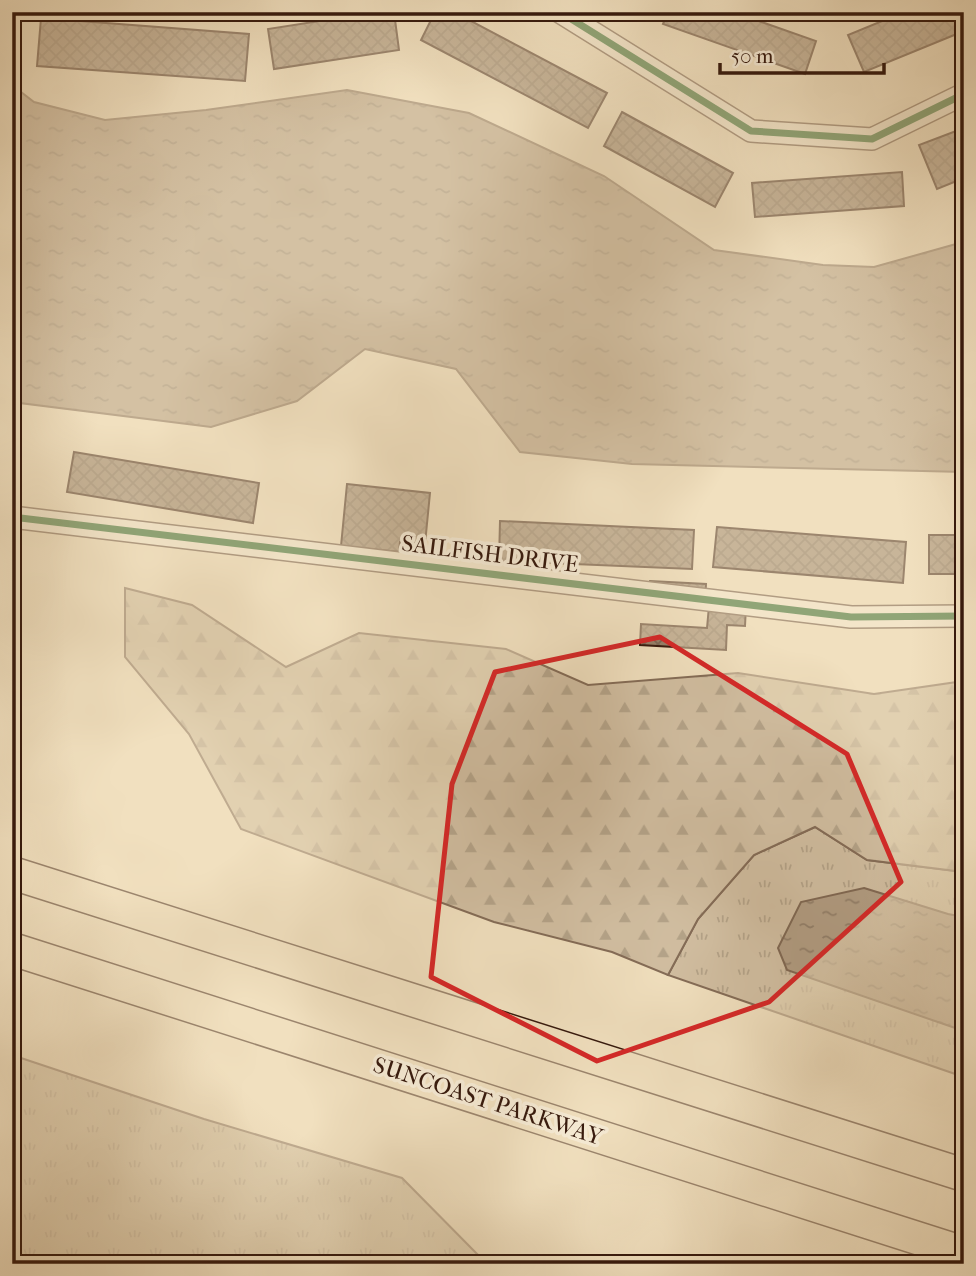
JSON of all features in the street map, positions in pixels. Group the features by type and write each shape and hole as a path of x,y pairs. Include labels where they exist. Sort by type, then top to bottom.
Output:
{"highway":[{"path":"12,873 964,1175"},
{"name":"SUNCOAST PARKWAY","path":"12,949 964,1253"},
{"path":"898,1232 958,1264"}],"street":[{"path":"560,12 751,131 873,139 964,94"},
{"name":"SAILFISH DRIVE","path":"12,517 852,617 964,616"}],"highlighted area":[{"path":"660,637 847,754 901,882 769,1002 597,1061 431,977 452,784 495,672"}],"green space":[{"path":"125,588 192,605 286,667 359,633 506,649 588,685 738,673 874,694 964,681 964,872 867,860 815,827 754,855 698,919 668,975 612,952 494,922 241,829 189,734 125,657"},
{"path":"815,827 867,860 964,872 964,1077 668,975 698,919 754,855"},
{"path":"12,1055 204,1119 402,1178 483,1260 483,1264 12,1264"}],"water":[{"path":"12,85 34,102 105,120 206,110 347,90 469,113 604,176 714,250 823,265 874,267 964,240 964,472 632,464 520,452 456,369 365,349 297,401 211,427 12,402"},
{"path":"864,888 964,917 964,1031 787,970 778,948 801,902"}],"building":[{"path":"377,12 394,12 399,50 274,69 268,29"},
{"path":"435,12 454,12 607,93 588,128 421,40"},
{"path":"668,12 733,12 816,41 805,74 663,24"},
{"path":"904,12 964,12 964,31 864,72 848,35"},
{"path":"41,18 249,34 245,81 37,66"},
{"path":"622,112 733,173 715,207 604,146"},
{"path":"964,128 964,178 937,189 919,145"},
{"path":"902,172 904,206 755,217 752,183"},
{"path":"74,452 259,483 253,523 67,492"},
{"path":"347,484 430,493 425,544 400,542 399,552 341,546"},
{"path":"500,521 694,530 692,569 499,561"},
{"path":"717,527 906,542 903,583 713,567"},
{"path":"929,535 964,535 964,574 929,574"},
{"path":"650,581 706,584 705,604 746,606 745,626 727,625 726,650 640,645 641,624 707,628 709,606 648,602"}],"cycle path":[{"path":"560,12 751,131 872,139 964,94"},
{"path":"12,517 851,617 964,616"}]}
